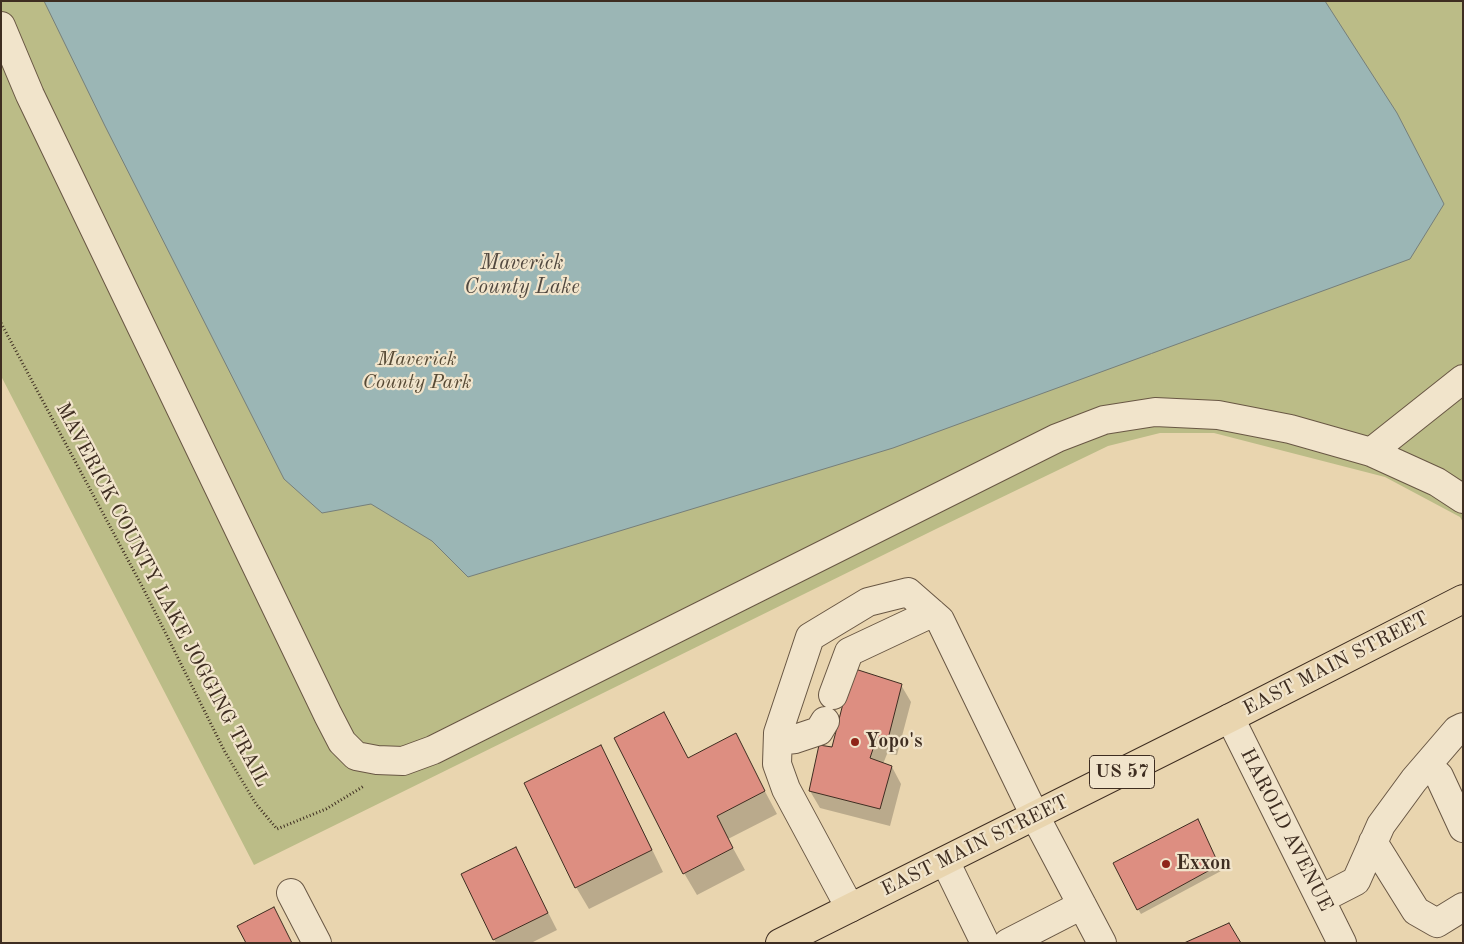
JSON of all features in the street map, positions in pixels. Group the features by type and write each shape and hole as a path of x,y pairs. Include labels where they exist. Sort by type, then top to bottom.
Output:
{"main road":[{"name":"EAST MAIN STREET","path":"780,943 1463,599"}],"street":[{"path":"1,26 30,95 328,715 342,742 356,756 377,760 404,761 433,750 1057,438 1104,420 1155,412 1218,415 1290,429 1371,452 1437,482 1463,499"},
{"path":"1371,452 1463,379"},
{"path":"850,908 786,789 777,764 778,733 810,637 868,602 908,592 940,620 1035,816 1100,941"},
{"path":"833,695 848,652 932,613"},
{"name":"HAROLD AVENUE","path":"1230,718 1342,943"},
{"path":"778,741 795,739 819,731 825,721"},
{"path":"1321,899 1356,882 1381,825 1414,780 1457,730 1463,727"},
{"path":"1427,765 1439,776 1463,828"},
{"path":"1373,842 1416,911 1437,923 1463,907"},
{"path":"945,861 985,943"},
{"path":"291,893 317,943"},
{"path":"1008,943 1082,905"}],"path":[{"name":"MAVERICK COUNTY LAKE JOGGING TRAIL","path":"1,323 143,588 225,752 256,804 277,829 326,809 365,785"}],"green space":[{"name":"Maverick County Lake","path":"1,1 1463,1 1463,522 1460,517 1385,477 1214,433 1160,433 1108,446 254,865 1,376"}],"water":[{"name":"Maverick County Lake","path":"44,1 1325,1 1397,113 1444,204 1410,259 893,448 468,577 432,541 371,504 322,513 284,479 105,126"}],"building":[{"name":"Yopo's","path":"852,668 902,684 888,739 877,737 870,758 892,766 880,809 809,791 819,745 832,747"},
{"path":"664,712 688,758 736,733 765,791 717,816 733,848 683,874 614,738"},
{"path":"601,745 652,850 575,888 524,783"},
{"name":"Exxon","path":"1198,819 1219,865 1137,910 1113,863"},
{"path":"516,847 548,913 493,940 461,874"},
{"path":"274,907 292,943 246,943 237,926"},
{"path":"1229,923 1241,943 1184,943"}],"place":[{"name":"Yopo's","path":"855,742"},
{"name":"Exxon","path":"1166,864"}],"park label":[{"name":"Maverick County Park","path":"417,372"}]}
